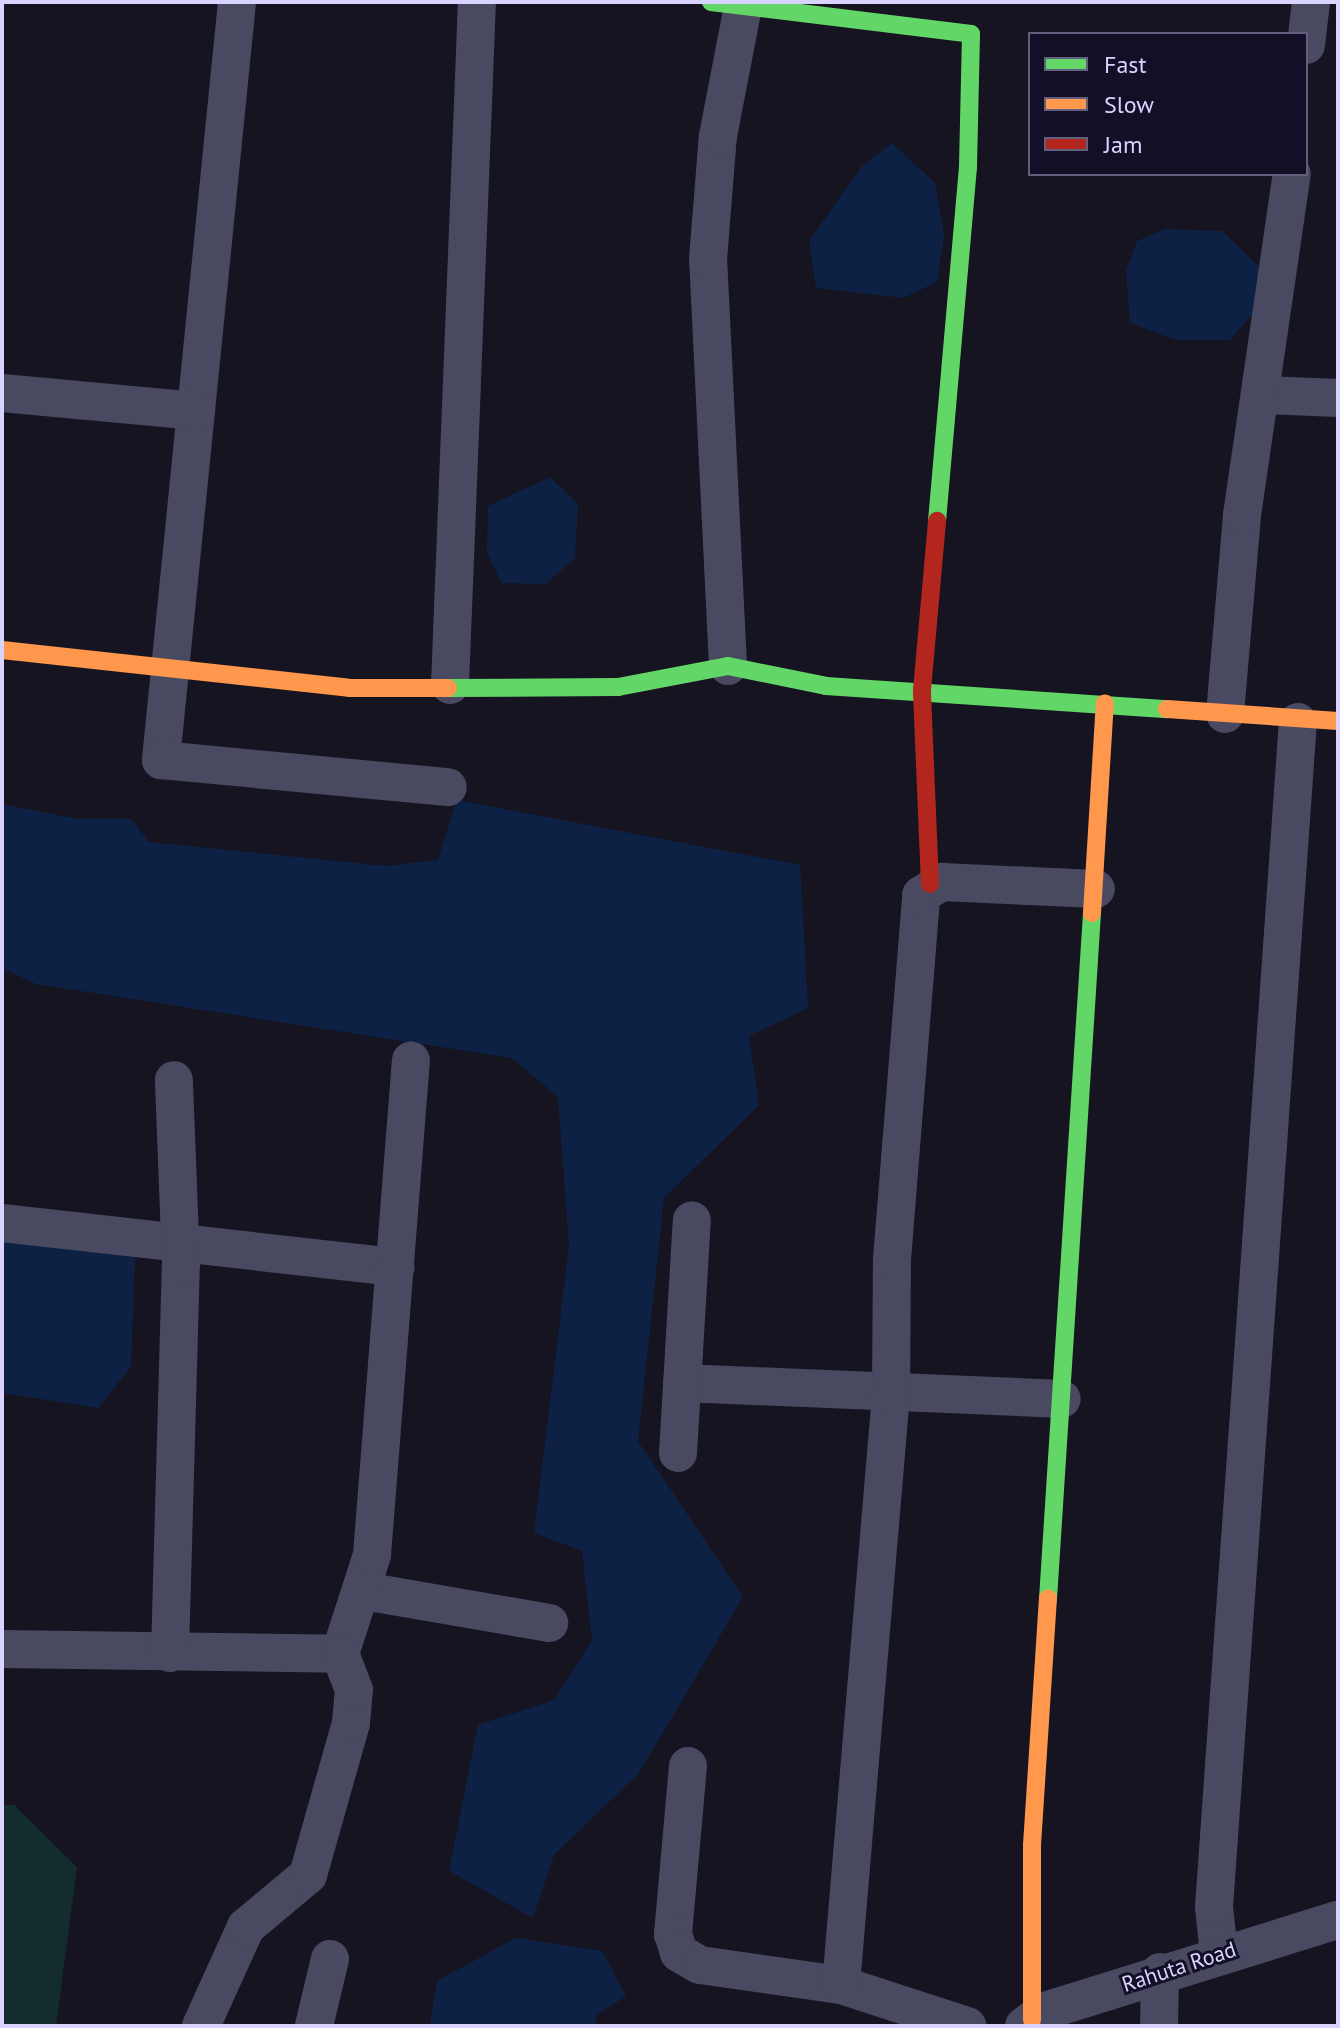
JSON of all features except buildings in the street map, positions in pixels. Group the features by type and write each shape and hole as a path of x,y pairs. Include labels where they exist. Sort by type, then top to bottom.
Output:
{"street":[{"path":"237,2 167,668 161,760 448,787"},
{"path":"450,685 477,2"},
{"path":"1308,32 1311,2"},
{"path":"728,666 708,259 732,3 971,34 968,167 922,690 930,884 921,895 912,969 891,1395 841,1985"},
{"path":"1225,714 1262,395 1292,176"},
{"path":"2,393 196,411"},
{"path":"1262,395 1338,398"},
{"path":"2,650 349,688 450,685 618,687 728,666 826,686 1105,703 1298,722 1338,721"},
{"path":"1028,2023 1032,1845 1096,889 1105,703"},
{"path":"1219,1954 1214,1907 1298,722"},
{"path":"930,884 1096,889"},
{"path":"201,2026 246,1927 308,1875 351,1723 354,1690 340,1654 364,1591 396,1267 411,1061"},
{"path":"170,1653 180,1242 174,1080"},
{"path":"678,1453 692,1220"},
{"path":"2,1223 396,1267"},
{"path":"682,1383 891,1395 1062,1399"},
{"path":"364,1591 549,1623"},
{"path":"2,1649 340,1654"},
{"path":"688,1766 673,1934 679,1953 700,1965 841,1985 967,2026"},
{"name":"Rahuta Road","path":"1028,2023 1160,1972 1338,1920"},
{"path":"314,2026 330,1959"},
{"path":"1159,2026 1160,1972"}],"green space":[{"path":"2,1805 14,1805 77,1867 56,2026 2,2026"}],"water":[{"path":"892,143 935,183 944,235 937,282 903,298 816,288 809,241 862,166"},
{"path":"1165,229 1222,231 1259,267 1254,312 1230,340 1176,340 1130,323 1126,270 1137,241"},
{"path":"550,477 578,504 575,558 546,584 501,583 487,552 488,506"},
{"path":"457,800 800,865 808,1008 749,1036 759,1105 664,1198 638,1441 743,1597 639,1773 554,1855 533,1918 449,1871 478,1725 554,1700 592,1641 582,1551 534,1533 569,1246 558,1097 512,1058 36,984 2,968 2,804 78,819 131,819 149,842 386,866 438,860"},
{"path":"2,1239 135,1257 131,1367 98,1408 2,1393"},
{"path":"516,1938 602,1951 626,1996 597,2015 594,2026 430,2026 437,1981"}],"traffic: fast":[{"path":"711,2 971,34 968,167 937,521"},
{"path":"448,688 618,687 728,666 826,686 1167,709"},
{"path":"1048,1599 1092,913"}],"traffic: slow":[{"path":"2,650 349,688 448,688"},
{"path":"1092,913 1105,703"},
{"path":"1167,709 1338,721"},
{"path":"1032,2020 1032,1845 1048,1599"}],"traffic: jam":[{"path":"930,884 922,690 937,521"}]}
